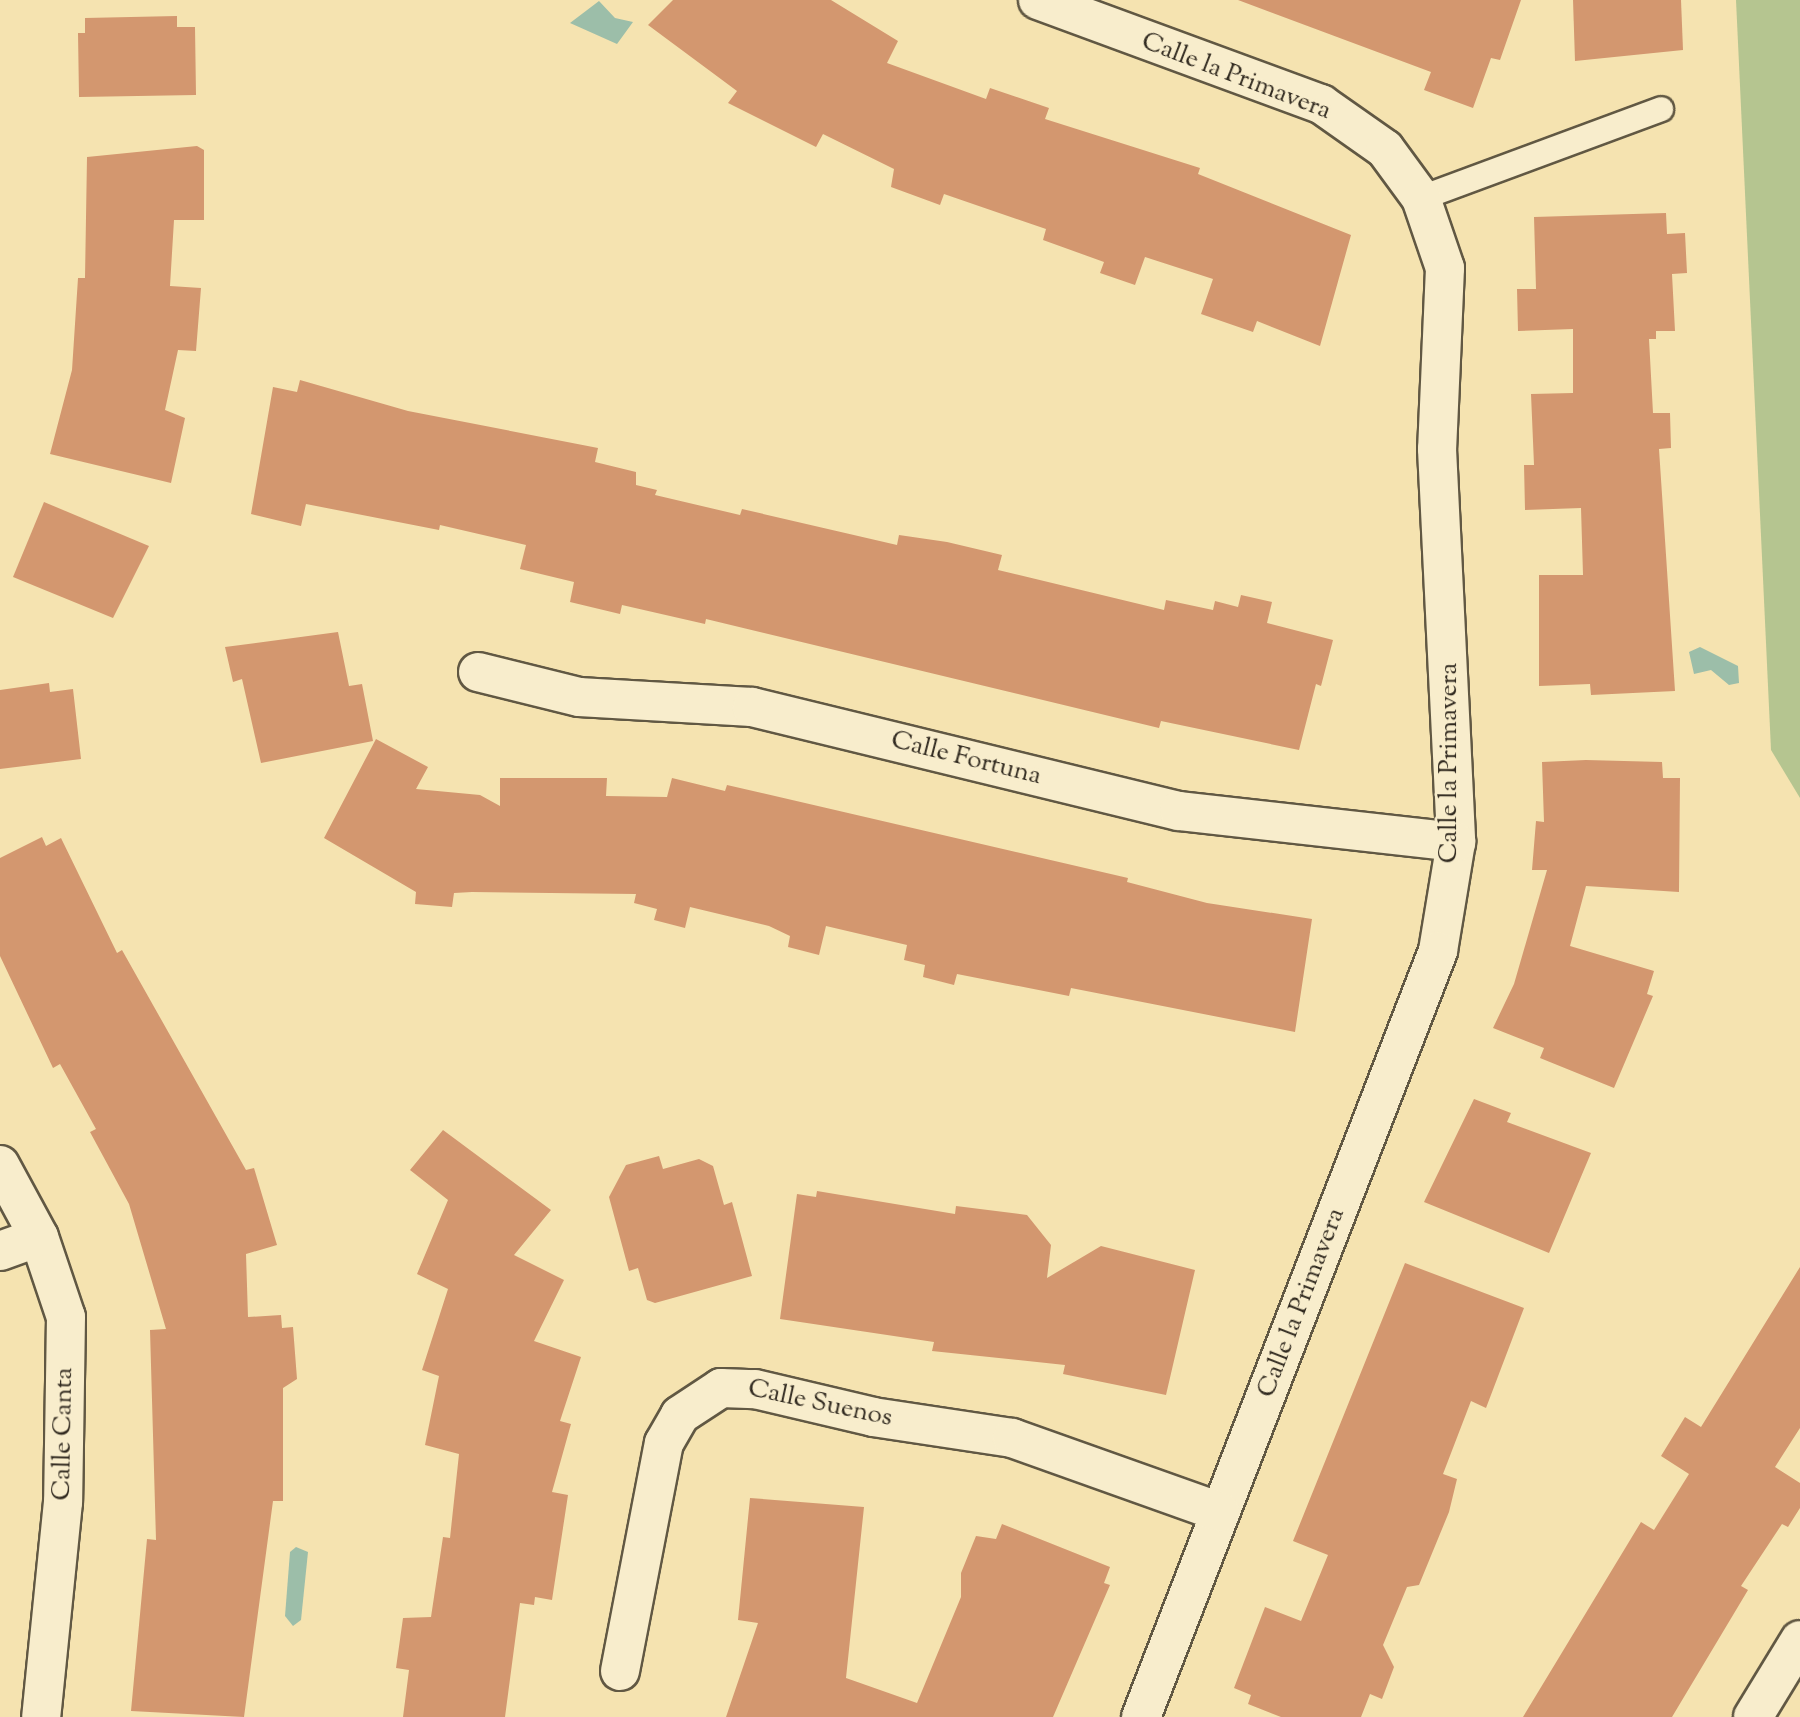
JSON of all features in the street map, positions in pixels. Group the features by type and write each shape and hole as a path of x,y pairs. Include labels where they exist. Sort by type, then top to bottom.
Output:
{"street":[{"name":"Calle la Primavera","path":"1038,0 1321,104 1385,149 1421,198 1445,268 1437,449 1456,842 1438,951 1141,1717"},
{"name":"Calle Fortuna","path":"478,672 579,697 752,706 1191,813 1456,842"},
{"name":"Calle Canta","path":"0,1165 39,1237 66,1317 63,1502 41,1717"},
{"path":"0,1251 39,1237"},
{"name":"Calle Suenos","path":"620,1671 664,1443 680,1415 721,1388 755,1389 873,1417 1012,1438 1220,1512"},
{"path":"1753,1717 1800,1640"}],"lane":[{"path":"1421,198 1661,109"}],"green space":[{"path":"1736,0 1800,0 1800,798 1771,750"}],"shaded area":[{"path":"599,1 615,18 633,22 617,44 570,23"},
{"path":"1700,647 1738,666 1739,683 1729,685 1711,670 1694,674 1689,652"},
{"path":"296,1547 308,1552 301,1620 293,1626 285,1616 290,1552"}],"building":[{"path":"673,0 831,0 898,41 887,63 986,99 990,88 1049,108 1045,119 1200,168 1198,174 1351,235 1320,346 1257,321 1253,332 1201,314 1213,279 1145,257 1135,285 1100,273 1104,262 1043,240 1046,229 944,194 940,205 891,187 894,169 823,134 816,147 728,103 737,91 648,25"},
{"path":"1238,0 1521,0 1500,60 1491,58 1473,108 1424,90 1431,72"},
{"path":"1573,0 1681,0 1683,50 1575,61"},
{"path":"177,16 177,27 195,27 196,95 79,97 78,33 85,33 85,18"},
{"path":"197,146 204,150 204,220 174,220 170,286 201,288 196,351 178,350 165,410 185,418 171,483 50,454 72,370 78,278 85,278 87,157"},
{"path":"1666,213 1667,234 1685,233 1687,273 1672,274 1675,331 1656,331 1656,339 1649,339 1653,413 1670,413 1671,448 1659,449 1675,691 1591,695 1590,684 1539,686 1539,575 1583,575 1581,508 1525,510 1524,465 1534,465 1531,394 1573,393 1573,329 1518,331 1517,289 1536,289 1534,217"},
{"path":"300,380 408,411 598,448 595,462 636,472 636,485 657,490 655,495 740,515 742,509 897,545 899,535 947,542 1002,555 998,570 1164,610 1166,600 1213,610 1215,601 1238,607 1241,595 1272,602 1267,623 1333,640 1321,686 1316,684 1299,750 1161,721 1159,728 706,619 705,624 622,605 620,614 570,602 574,582 520,569 526,545 440,525 439,530 306,504 301,526 251,514 273,387 297,392"},
{"path":"44,502 149,546 113,618 13,577"},
{"path":"338,632 349,686 362,684 373,741 261,763 242,679 233,682 225,647"},
{"path":"49,683 50,692 73,689 81,759 0,769 0,690"},
{"path":"376,739 428,767 416,789 480,795 500,806 500,778 607,778 606,796 667,797 672,778 725,791 727,785 1128,878 1127,882 1207,903 1312,919 1295,1032 1071,988 1069,996 957,974 954,985 923,977 925,965 904,960 907,945 826,926 819,955 788,947 790,936 769,926 690,907 685,928 654,920 657,909 634,903 636,894 472,892 454,893 452,907 415,904 416,892 324,838"},
{"path":"1542,762 1662,762 1663,778 1680,778 1679,892 1586,886 1570,946 1654,971 1647,994 1653,996 1614,1088 1540,1058 1544,1048 1493,1028 1514,984 1547,870 1532,870 1536,821 1544,822"},
{"path":"42,837 46,846 61,838 117,953 122,950 246,1170 254,1168 277,1245 246,1254 248,1317 281,1315 282,1328 293,1327 297,1379 283,1388 283,1501 273,1501 244,1717 131,1711 147,1539 156,1540 150,1330 166,1329 129,1204 90,1132 96,1129 60,1064 53,1068 0,956 0,858"},
{"path":"1474,1099 1511,1113 1507,1122 1591,1153 1549,1253 1424,1202"},
{"path":"443,1130 551,1210 514,1255 564,1280 534,1341 581,1357 560,1421 571,1424 552,1492 568,1495 552,1600 535,1597 534,1605 520,1603 505,1717 403,1717 409,1670 396,1668 403,1618 431,1617 443,1537 450,1538 459,1454 425,1445 439,1376 422,1370 448,1289 417,1274 448,1200 410,1170"},
{"path":"659,1156 663,1169 699,1159 713,1166 724,1205 732,1202 752,1276 655,1303 647,1300 638,1268 629,1271 609,1197 626,1165"},
{"path":"817,1191 955,1214 956,1206 1027,1215 1051,1245 1047,1278 1101,1246 1195,1270 1166,1395 1063,1374 1065,1365 932,1351 934,1342 780,1319 797,1194 816,1197"},
{"path":"1405,1263 1524,1308 1486,1408 1471,1401 1443,1474 1457,1479 1449,1512 1419,1585 1407,1587 1383,1645 1394,1667 1382,1699 1370,1694 1361,1717 1281,1717 1248,1704 1251,1695 1234,1688 1265,1607 1301,1621 1328,1555 1293,1541"},
{"path":"1800,1267 1800,1428 1775,1467 1800,1483 1800,1508 1788,1527 1782,1524 1741,1586 1748,1590 1672,1717 1523,1717 1641,1522 1654,1530 1689,1474 1661,1456 1685,1417 1701,1427"},
{"path":"750,1498 864,1507 846,1678 917,1703 961,1597 961,1573 976,1536 996,1539 1002,1524 1110,1567 1104,1583 1110,1585 1053,1717 726,1717 758,1623 738,1620"}]}
